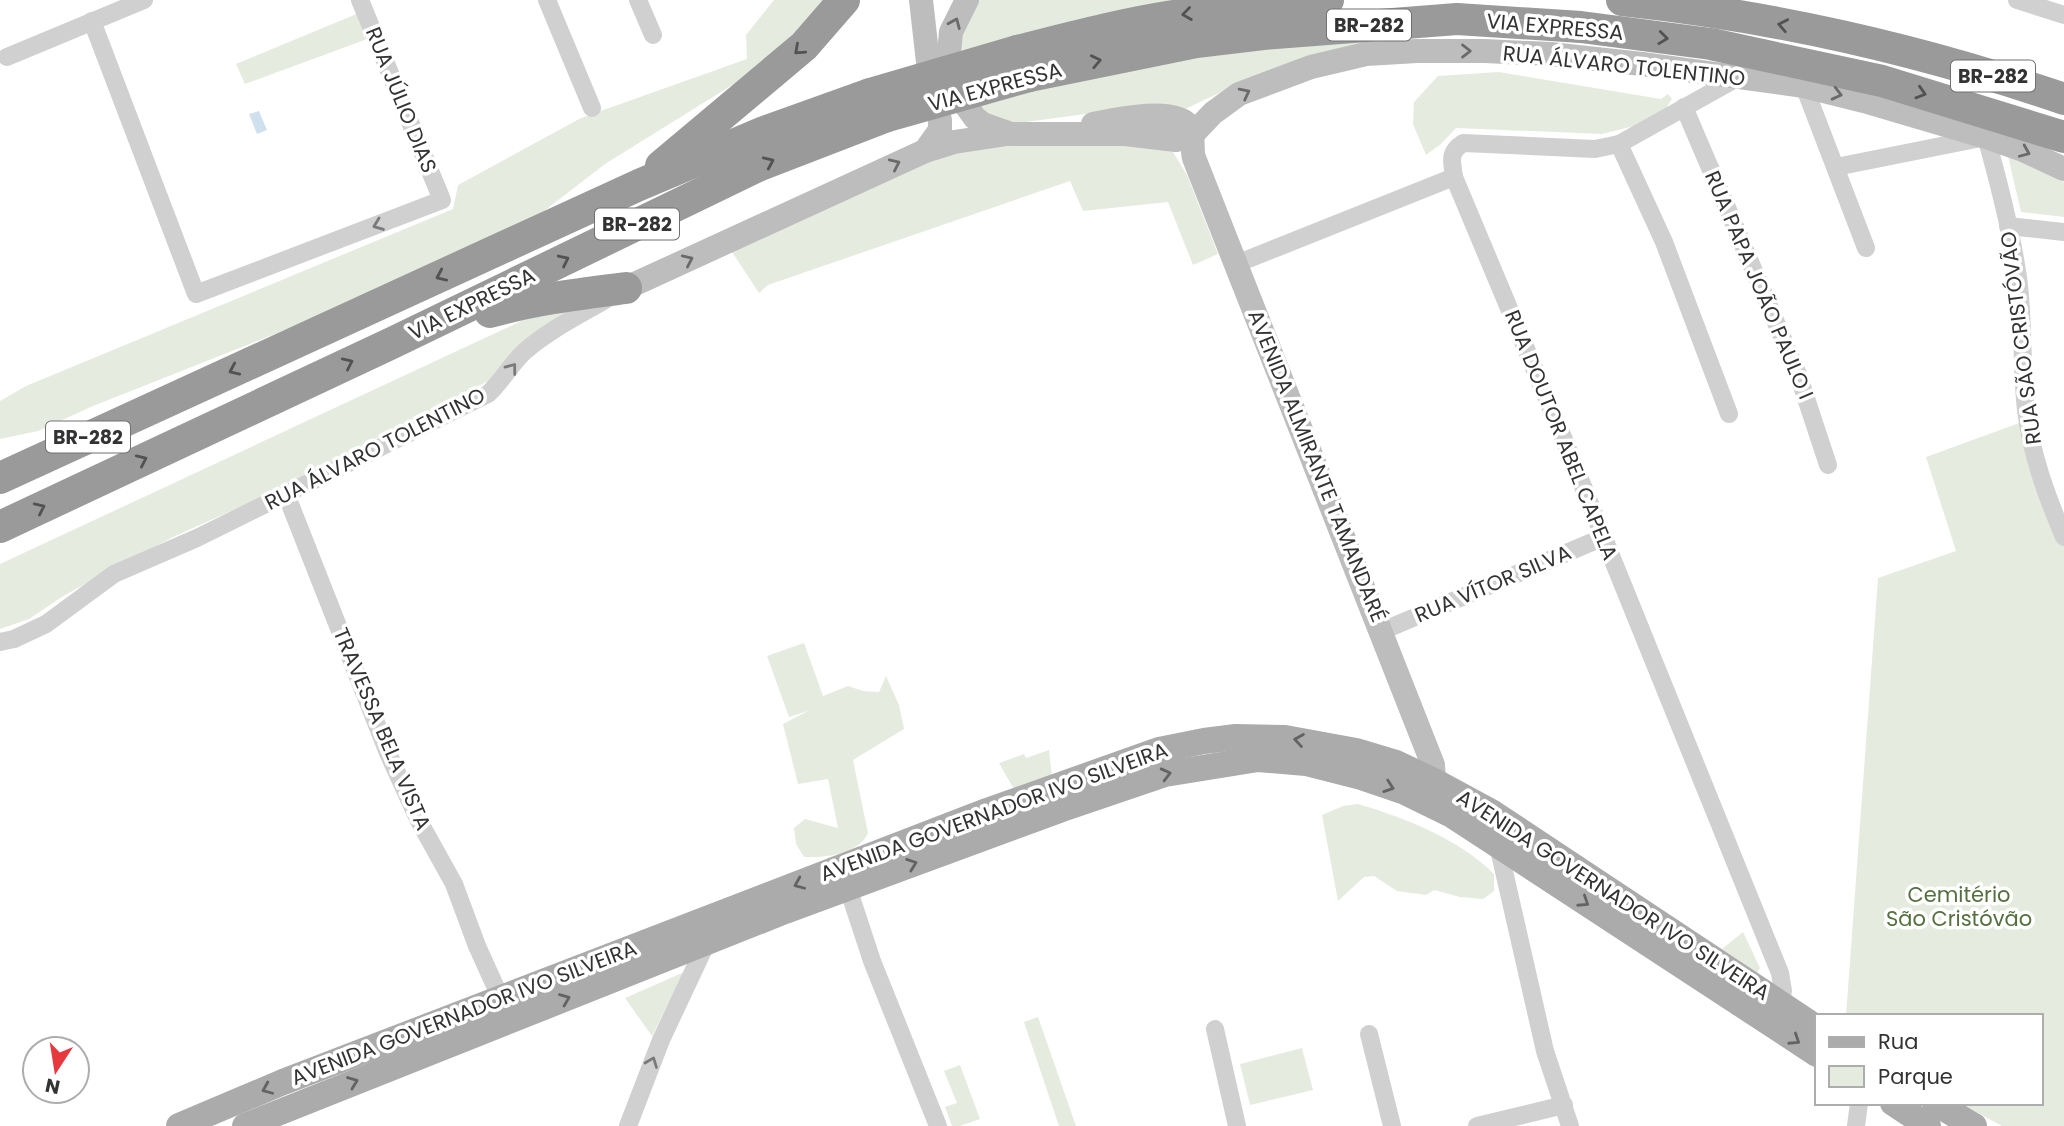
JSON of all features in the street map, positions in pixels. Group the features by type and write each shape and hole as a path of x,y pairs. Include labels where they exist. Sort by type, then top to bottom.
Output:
{"highway":[{"path":"639,186 804,46 844,0"},
{"name":"VIA EXPRESSA","path":"0,478 639,186 764,132 879,105 1023,63 1118,26 1231,3 1328,0"},
{"name":"VIA EXPRESSA","path":"1622,0 1701,9 1841,36 2005,79 2064,99"},
{"name":"VIA EXPRESSA","path":"1023,63 1263,34 1457,19 1581,27 1712,44 1881,81 2064,137"},
{"name":"VIA EXPRESSA","path":"0,527 392,343 879,105"},
{"path":"392,343 524,302 626,288"},
{"path":"0,457 177,396"}],"main road":[{"path":"921,0 931,89 940,120 940,130 925,151"},
{"path":"967,0 951,32 949,53 962,100 983,124 1011,134 1053,132 1132,116 1155,116 1182,120 1188,124 1187,143"},
{"name":"RUA ÁLVARO TOLENTINO","path":"1187,143 1213,113 1239,94 1311,67 1366,54 1417,51 1550,54 1804,86 1986,137 2064,169"},
{"name":"RUA ÁLVARO TOLENTINO","path":"626,288 925,151 954,142 1011,134"},
{"name":"AVENIDA ALMIRANTE TAMANDARÉ","path":"1187,143 1382,631 1433,765 1434,781"},
{"name":"AVENIDA GOVERNADOR IVO SILVEIRA","path":"245,1126 848,888 1097,784 1159,750 1236,737 1285,738 1356,751 1396,763 1493,813 1774,1013 1815,1052"},
{"name":"AVENIDA GOVERNADOR IVO SILVEIRA","path":"180,1126 283,1082 929,832 1097,784 1234,762 1272,759 1306,763 1361,777 1405,792 1452,815 1774,1013 1815,1027"},
{"path":"1897,1105 1927,1126"},
{"path":"1938,1105 1974,1126"}],"street":[{"path":"6,57 144,0"},
{"name":"RUA JÚLIO DIAS","path":"92,21 196,294 442,200 360,0"},
{"path":"547,0 592,108"},
{"path":"638,0 653,35"},
{"path":"2017,0 2064,15"},
{"path":"1236,264 1454,177 1454,149 1463,143 1595,149 1619,144 1739,77"},
{"path":"1804,86 1866,248"},
{"name":"RUA PAPA JOÃO PAULO I","path":"1684,107 1798,374 1828,465"},
{"path":"1836,167 1986,137"},
{"name":"RUA SÃO CRISTÓVÃO","path":"1986,137 2018,276 2028,426 2038,465 2064,537"},
{"path":"1619,144 1664,242 1729,414"},
{"name":"RUA DOUTOR ABEL CAPELA","path":"1454,177 1604,537 1780,973 1783,991 1774,1013"},
{"path":"2008,226 2064,232"},
{"name":"RUA ÁLVARO TOLENTINO","path":"0,642 14,639 46,624 114,574 197,538 488,394 523,353 542,338 626,288"},
{"name":"TRAVESSA BELA VISTA","path":"286,494 388,753 419,821 454,884 477,946 501,999"},
{"name":"RUA VÍTOR SILVA","path":"1382,631 1604,537"},
{"path":"1497,845 1545,1051 1570,1126"},
{"path":"848,888 872,961 938,1126"},
{"path":"628,1126 661,1040 707,942"},
{"path":"1214,1029 1237,1126"},
{"path":"1368,1034 1392,1126"},
{"path":"1476,1126 1564,1105"},
{"path":"1856,1126 1859,1105"}],"green space":[{"path":"774,0 834,0 782,54 605,164 526,225 285,330 93,406 38,431 0,439 0,401 26,386 453,209 458,185 581,118 747,59 746,35"},
{"path":"977,0 1177,0 1066,23 960,51 961,20"},
{"path":"359,13 370,38 245,84 236,64"},
{"path":"1377,39 1234,86 1183,110 1108,111 1011,124 992,122 972,104 1227,51"},
{"path":"1499,72 1661,99 1668,94 1672,99 1665,110 1638,125 1602,134 1456,128 1426,155 1413,124 1414,102 1438,76"},
{"path":"1146,143 1173,152 1187,175 1218,254 1193,265 1168,202 1083,211 1070,181 768,285 759,293 732,252 939,154 1005,144"},
{"path":"2008,156 2064,182 2064,217 2021,212"},
{"path":"545,310 569,310 532,336 494,378 251,502 173,537 65,595 29,619 0,629 0,564"},
{"name":"Cemitério São Cristóvão","path":"2022,422 2023,444 2064,546 2064,1126 2002,1126 1964,1105 2043,1105 2043,1014 1846,1014 1878,578 1956,551 1926,457"},
{"path":"804,643 823,696 848,686 879,692 886,676 899,705 904,729 853,760 868,833 857,846 822,857 804,857 796,844 794,828 805,819 838,828 828,779 798,784 783,724 808,711 789,717 767,656"},
{"path":"1049,750 1052,777 1015,791 999,763 1024,754 1026,758"},
{"path":"1358,804 1413,823 1465,850 1494,874 1494,891 1483,899 1460,897 1434,890 1426,895 1397,891 1374,876 1364,877 1338,901 1322,815 1343,806"},
{"path":"1743,932 1760,968 1757,973 1722,949"},
{"path":"689,970 677,986 652,1036 625,998"},
{"path":"1038,1017 1076,1126 1059,1126 1024,1022"},
{"path":"1302,1048 1313,1090 1250,1105 1240,1064"},
{"path":"960,1065 980,1119 952,1126 945,1107 957,1103 944,1071"}],"water":[{"path":"259,111 267,130 257,134 249,114"}]}
